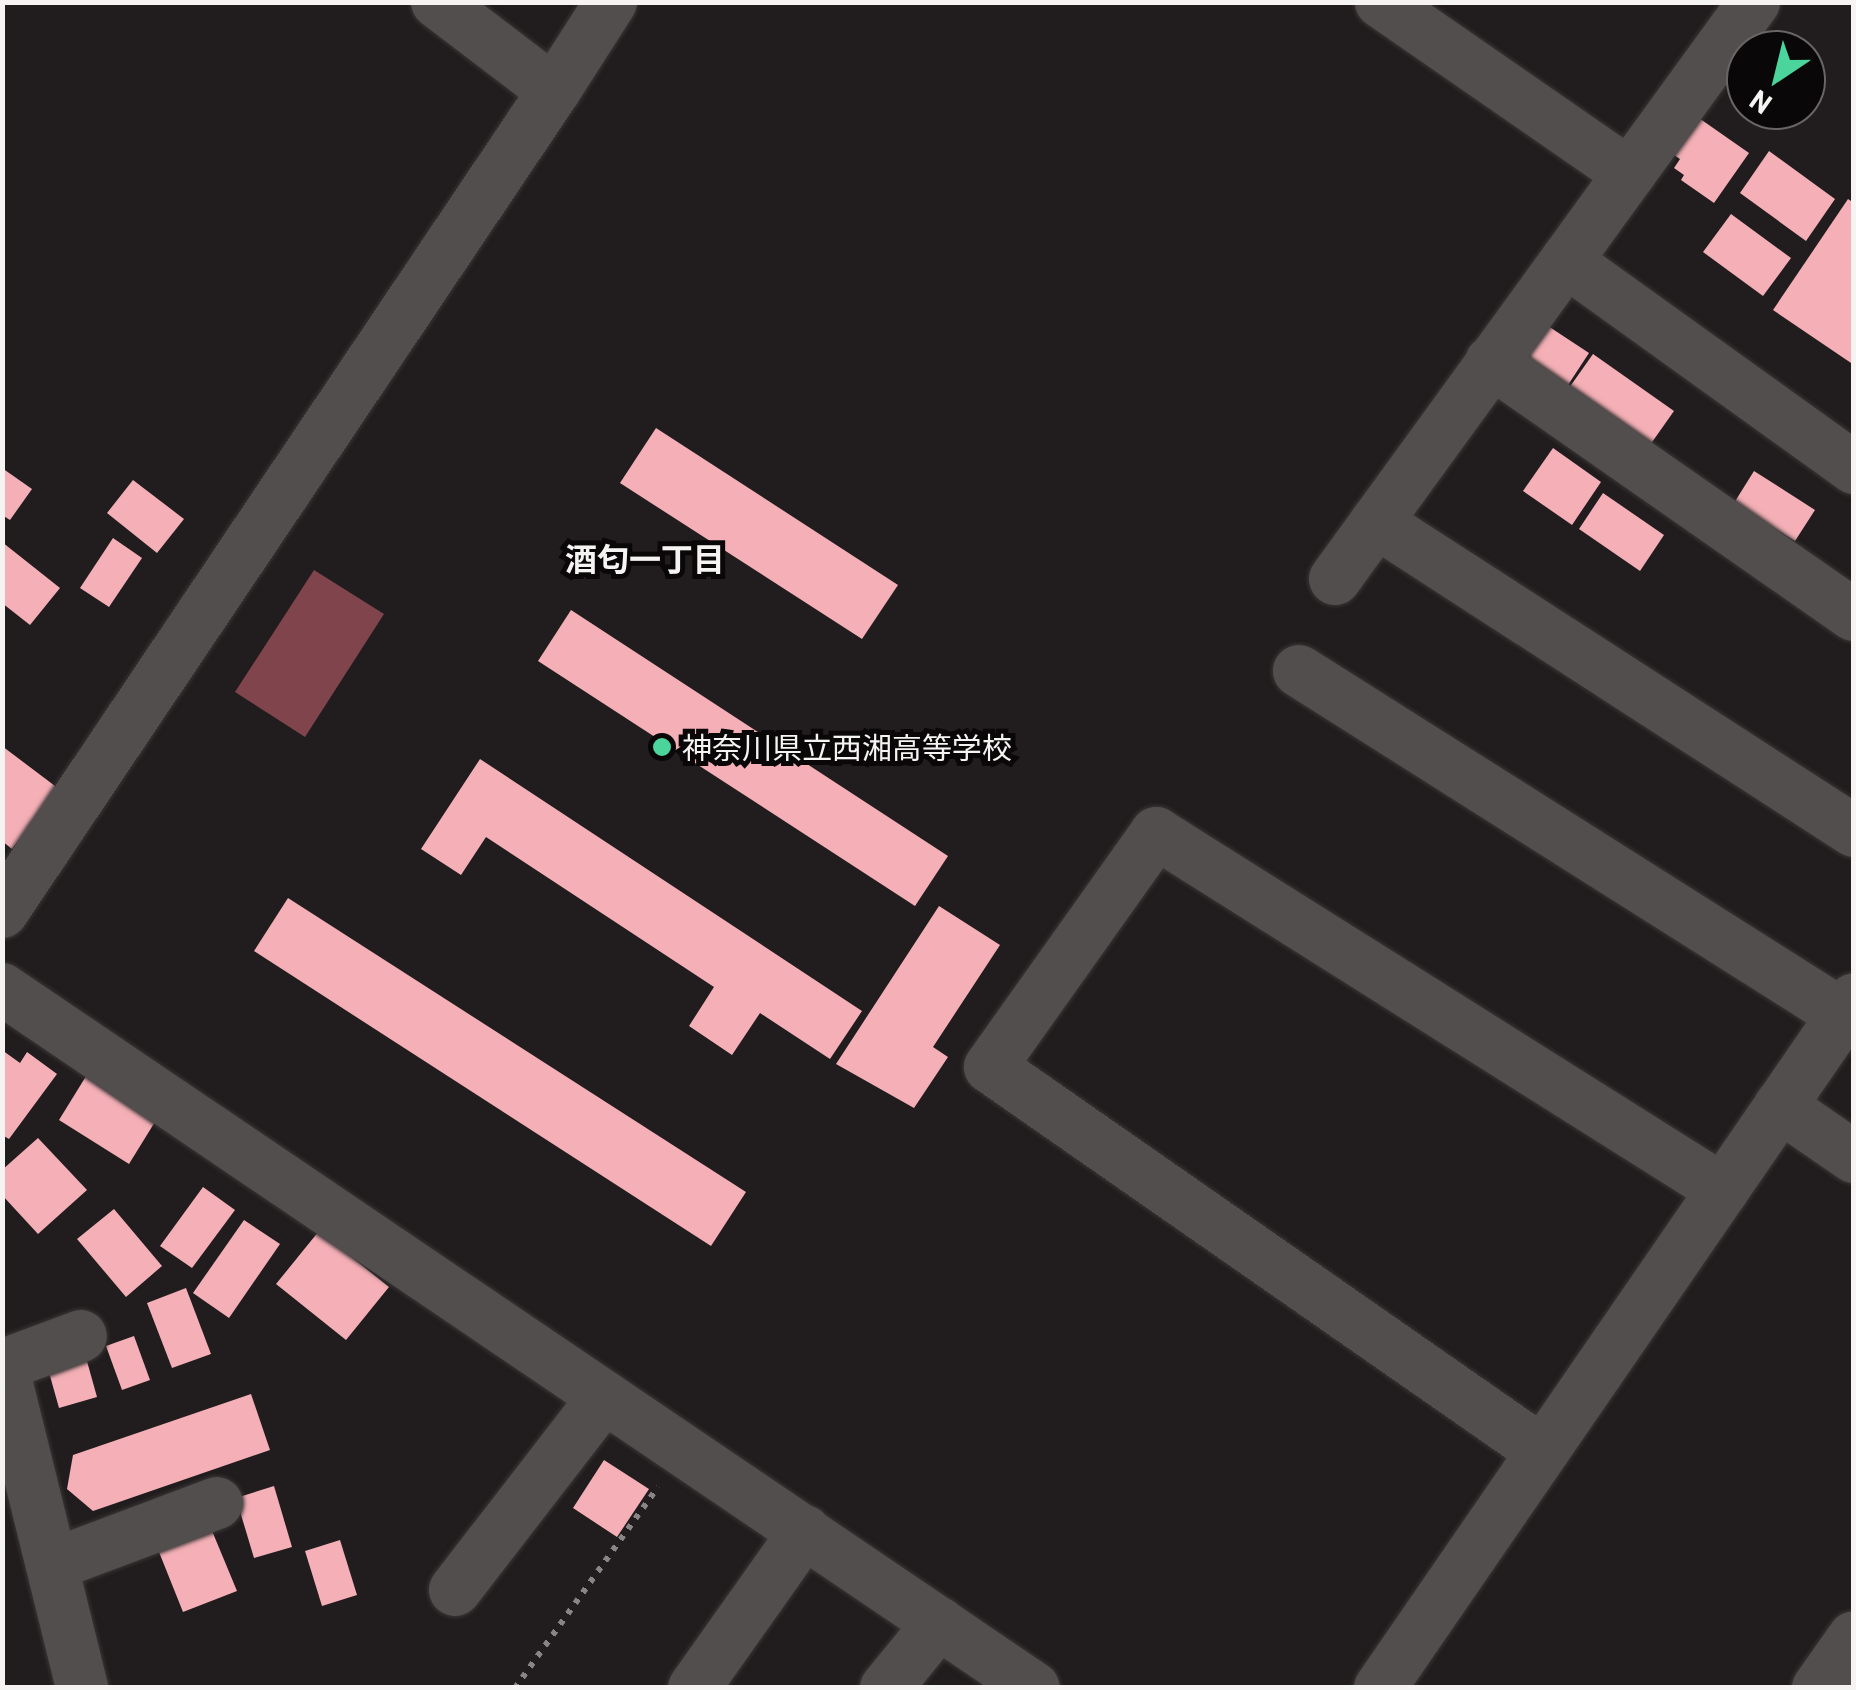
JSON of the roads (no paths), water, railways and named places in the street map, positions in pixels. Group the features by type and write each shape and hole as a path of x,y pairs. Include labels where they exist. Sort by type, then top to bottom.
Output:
{"street":[{"path":"437,2 554,91"},
{"path":"2,912 611,2"},
{"path":"1381,2 1630,174"},
{"path":"1335,579 1754,2"},
{"path":"1566,262 1854,468"},
{"path":"1492,362 1854,615"},
{"path":"1376,522 1854,831"},
{"path":"1299,670 1848,1007 1380,1688"},
{"path":"1540,1450 990,1067 1156,833 1723,1190"},
{"path":"2,989 1034,1688"},
{"path":"1780,1106 1854,1157"},
{"path":"80,1336 3,1364 18,1500 52,1565 82,1688"},
{"path":"454,1590 604,1397"},
{"path":"52,1565 217,1504"},
{"path":"694,1688 805,1532"},
{"path":"886,1688 938,1623"},
{"path":"1818,1688 1854,1637"}],"place":[{"name":"神奈川県立西湘高等学校","path":"662,747"}],"district":[{"name":"酒匂一丁目","path":"645,558"}]}
